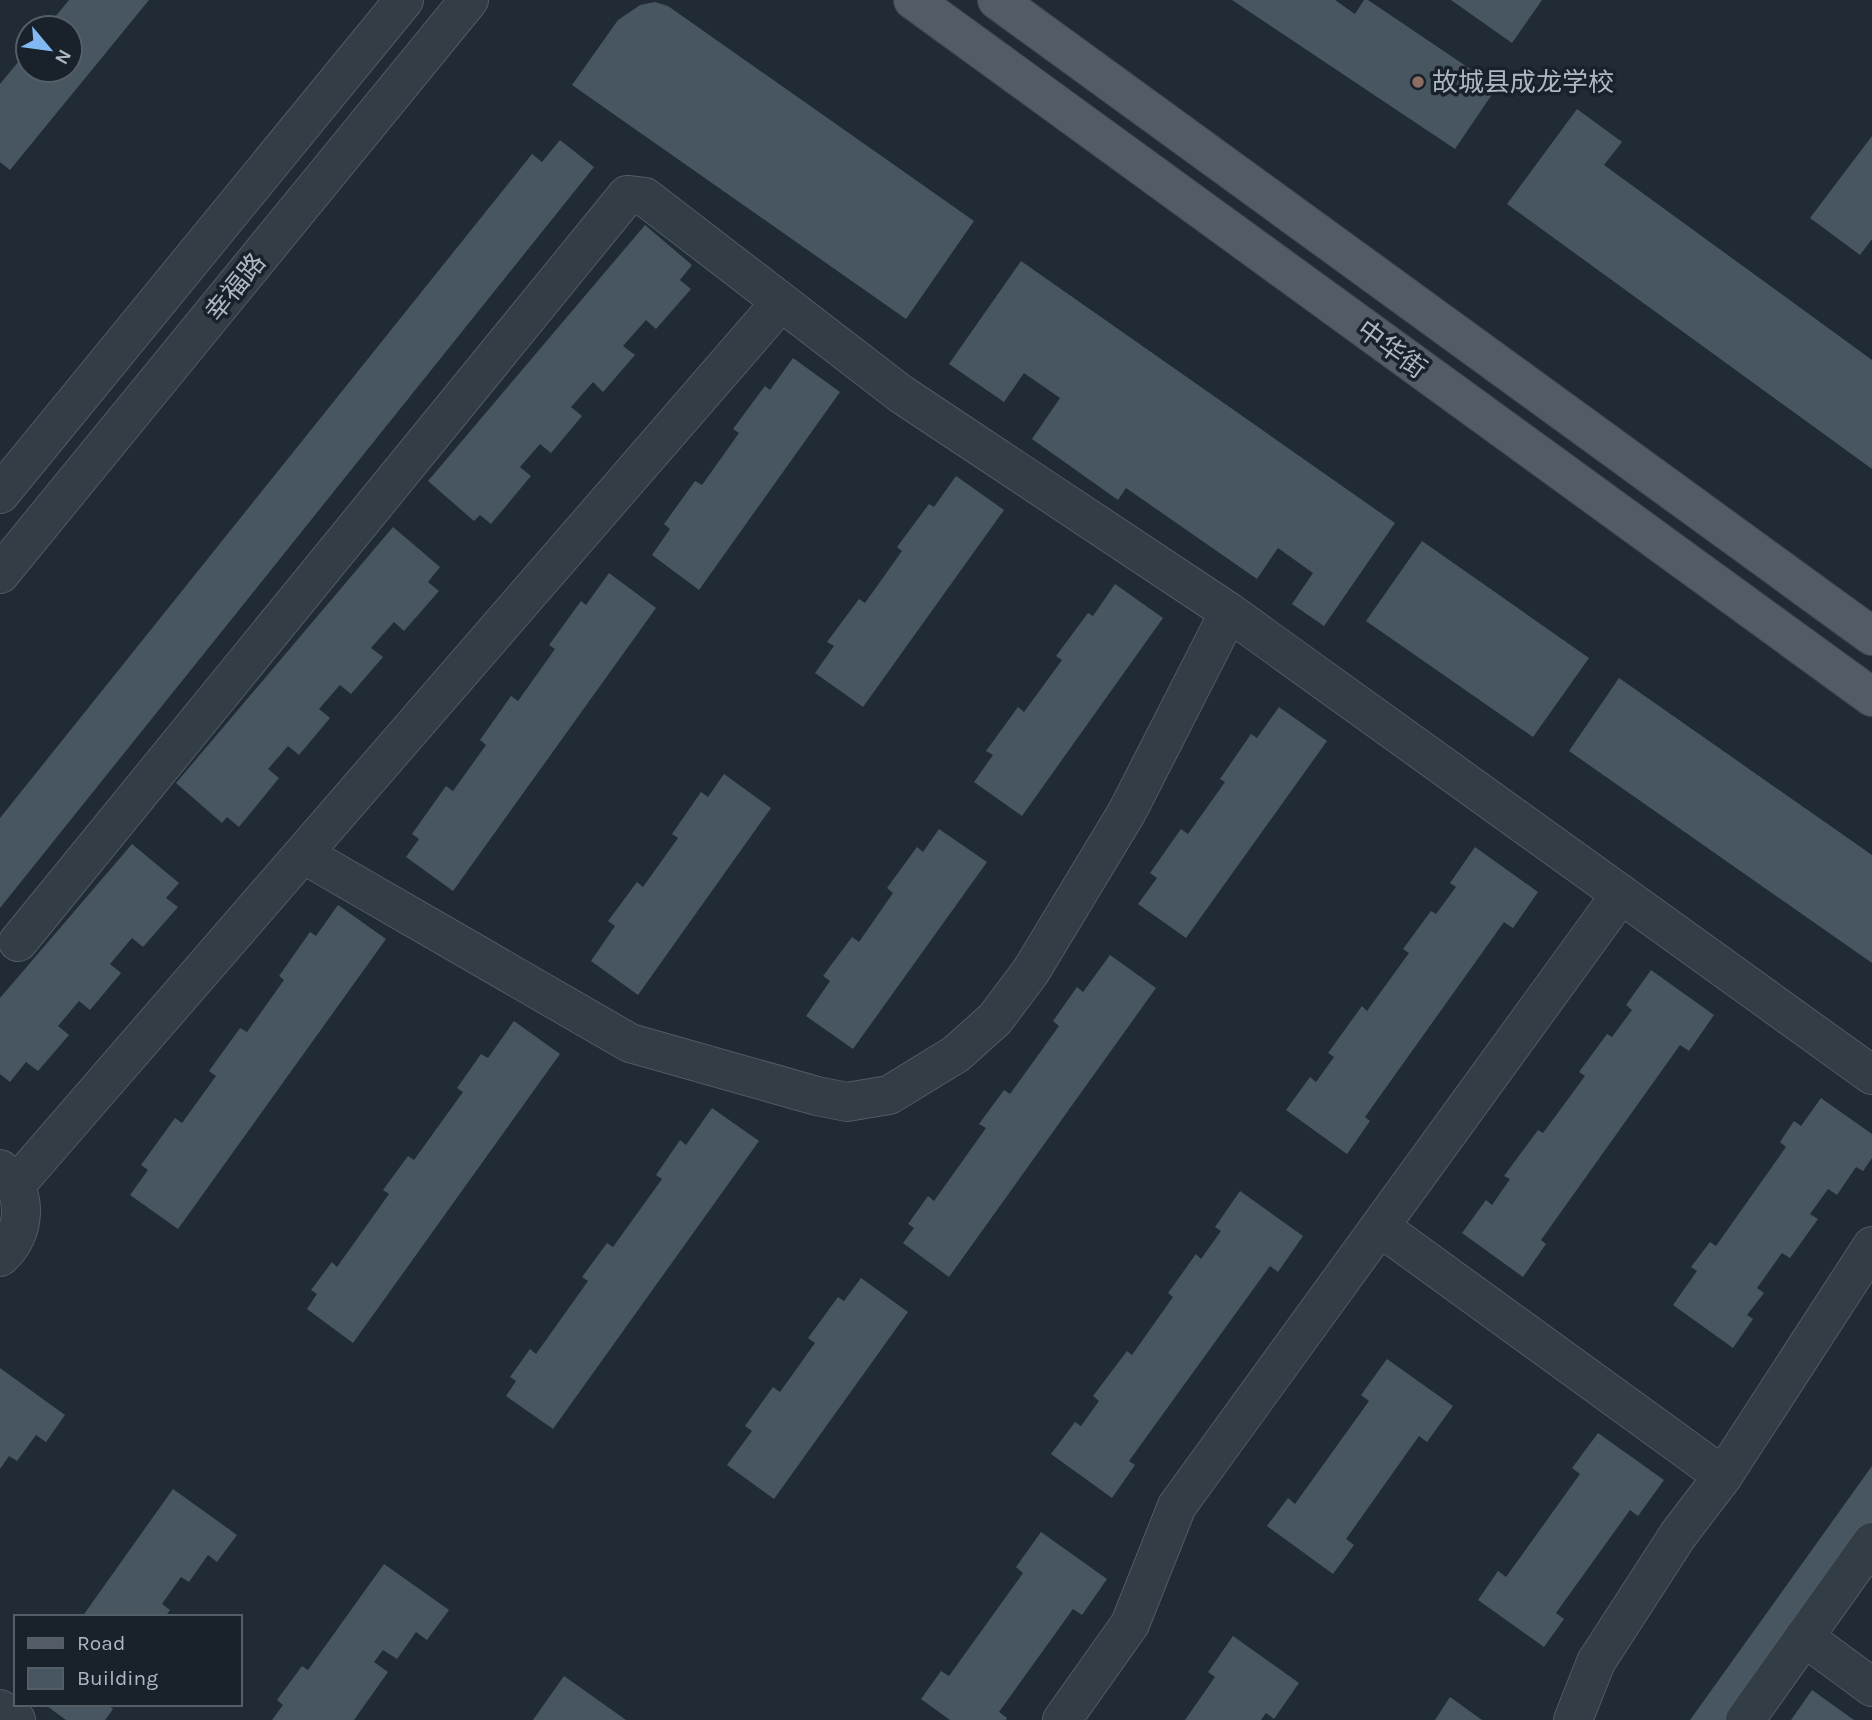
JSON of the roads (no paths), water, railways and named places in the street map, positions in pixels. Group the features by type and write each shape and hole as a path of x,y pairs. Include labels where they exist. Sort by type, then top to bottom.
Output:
{"main road":[{"name":"中华街","path":"913,0 1872,697"},
{"name":"中华街","path":"996,0 1872,636"}],"street":[{"name":"幸福路","path":"0,494 404,0"},
{"name":"幸福路","path":"0,574 469,0"},
{"path":"18,942 627,195 645,197 901,394 1229,612 1872,1075"},
{"path":"0,1257 17,1236 21,1220 21,1202 7,1177 303,854 781,302"},
{"path":"303,854 630,1043 817,1097 847,1102 889,1095 956,1054 995,1019 1031,971 1127,812 1229,612"},
{"path":"1062,1720 1130,1624 1177,1506 1621,894"},
{"path":"1380,1227 1723,1476"},
{"path":"1573,1720 1596,1662 1678,1535 1723,1476 1872,1246"},
{"path":"1745,1720 1872,1542"},
{"path":"1804,1637 1872,1687"},
{"path":"0,1709 16,1720"}],"place":[{"name":"故城县成龙学校","path":"1418,82"}]}
